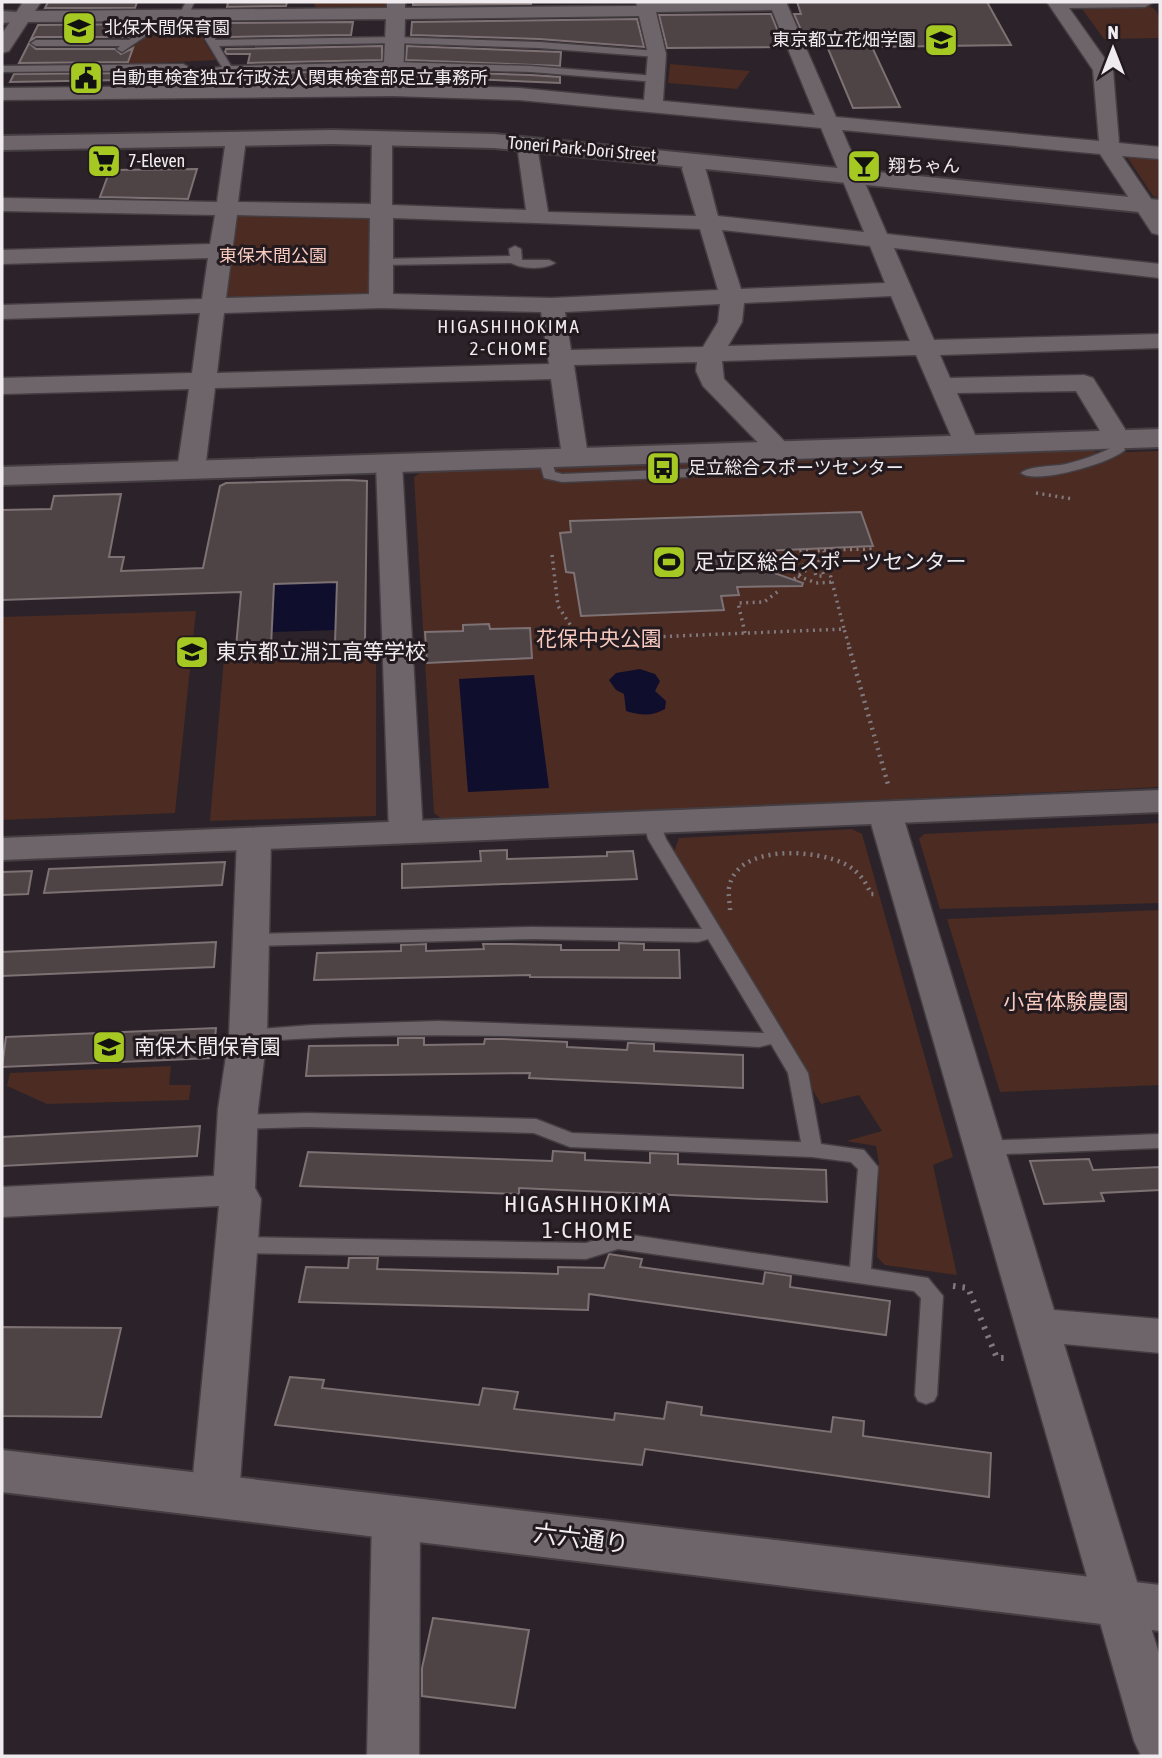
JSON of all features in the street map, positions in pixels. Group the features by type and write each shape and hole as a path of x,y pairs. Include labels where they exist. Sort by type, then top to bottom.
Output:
{"street":[{"path":"1057,2 1145,2"},
{"path":"1057,2 1103,70 1105,119 1110,153 1153,207 1160,228"},
{"path":"2,47 19,12 187,8 217,15 306,8 778,3 966,444"},
{"path":"646,6 657,54 653,105"},
{"path":"393,90 395,8"},
{"path":"2,94 393,90 519,94 1160,153"},
{"path":"381,301 382,137"},
{"name":"Toneri Park-Dori Street","path":"2,143 382,137 534,144 1153,207"},
{"path":"191,470 236,139"},
{"path":"534,144 528,152 538,218"},
{"path":"693,160 693,169 731,296 733,312 710,354 708,371 712,381 779,449"},
{"path":"2,204 475,213 538,218 709,222 1160,271"},
{"path":"2,257 220,251"},
{"path":"2,312 381,301 552,305 900,289"},
{"path":"552,305 575,456"},
{"path":"2,386 562,364 710,354 1160,341"},
{"path":"942,386 1084,383 1112,429 1113,439"},
{"path":"2,476 1160,438"},
{"path":"388,463 406,833"},
{"path":"2,849 652,823 888,804 1160,801"},
{"path":"888,804 983,1148 1031,1342 1140,1605 1160,1741"},
{"path":"215,1496 240,1199 234,1190 237,1122 248,1036 254,838"},
{"path":"2,1202 234,1190"},
{"path":"1031,1342 1071,1327 1160,1336"},
{"name":"六六通り","path":"2,1471 1140,1605"},
{"path":"393,1756 396,1517"}],"lane":[{"path":"217,15 210,39 228,69"},
{"path":"93,68 154,27"},
{"path":"212,43 394,40 539,45 657,54"},
{"path":"36,43 130,43"},
{"path":"2,69 183,67 192,73 228,69 394,65 531,69 656,79"},
{"path":"382,262 515,254 522,264 550,263"},
{"path":"1028,473 1057,471 1103,457 1118,450 1113,439"},
{"path":"545,457 549,475 562,478 690,473 701,467 697,452"},
{"path":"652,823 657,839 798,1073 812,1150"},
{"path":"251,940 532,933 698,936 713,932"},
{"path":"248,1036 298,1031 528,1028 759,1041 775,1036"},
{"path":"237,1122 307,1120 536,1126 570,1140 812,1150 857,1155 868,1167 860,1276"},
{"path":"983,1148 1160,1141"},
{"path":"236,1245 586,1251 618,1241 920,1284 932,1296 926,1395"}],"path":[{"path":"834,582 816,583 796,577 805,570 800,551 809,551 816,576 824,576 816,551 874,549"},
{"path":"824,550 888,804"},
{"path":"551,555 558,606 580,640 844,629"},
{"path":"745,633 738,603 764,602 780,590"},
{"path":"730,910 726,896 729,881 739,869 754,859 779,854 803,853 827,857 863,878 872,894 881,894"},
{"path":"926,1290 937,1284 968,1288 997,1359 1031,1342"}],"green space":[{"path":"315,2 388,2 388,9 320,11 314,5"},
{"path":"1146,5 1157,14 1160,38 1104,39 1080,6"},
{"path":"181,18 211,19 204,41 216,60 119,65 111,62 166,23"},
{"path":"670,64 750,71 737,89 668,83"},
{"path":"1127,157 1160,159 1160,198 1153,196"},
{"name":"東保木間公園","path":"243,213 362,215 372,220 371,294 224,298 236,216"},
{"name":"花保中央公園","path":"1089,449 1099,453 1160,451 1160,787 443,820 434,813 414,477 423,471"},
{"path":"196,611 175,813 2,820 2,617"},
{"path":"376,653 376,816 210,821 224,658"},
{"path":"1160,823 1160,903 940,909 919,839 924,834"},
{"path":"852,829 862,834 953,1157 933,1165 957,1275 885,1265 877,1257 879,1164 876,1146 846,1141 882,1131 859,1095 821,1104 673,854 679,838"},
{"name":"小宮体験農園","path":"1160,910 1160,1085 1000,1092 947,919"},
{"path":"171,1066 169,1085 191,1085 189,1100 47,1104 7,1086 10,1073"}],"shaded area":[{"path":"337,582 336,630 272,632 274,584"},
{"path":"640,669 655,674 660,681 655,691 666,701 665,709 646,714 626,711 624,694 616,690 609,680 616,673"},
{"path":"534,675 549,788 468,792 459,679"}],"building":[{"path":"48,2 137,2 135,8 45,8"},
{"path":"228,2 287,2 286,6 227,7"},
{"path":"413,2 531,2 531,4 413,5"},
{"path":"797,2 987,2 1011,45 872,47 900,107 853,108 824,39 821,46 808,46 794,14 801,14"},
{"path":"771,14 784,47 667,48 659,15"},
{"path":"637,19 644,47 539,39 411,35 412,22"},
{"path":"353,22 351,35 229,37 231,29 221,29 222,23"},
{"path":"142,24 140,30 128,37 36,37 30,41 38,25"},
{"path":"29,43 36,49 115,49 121,54 133,48 128,62 19,63"},
{"path":"382,46 382,60 248,63 250,54 225,52 226,49"},
{"path":"407,46 561,52 560,66 406,60"},
{"path":"381,71 381,75 374,75 374,78 243,80 245,73"},
{"path":"406,71 560,77 560,83 406,76"},
{"path":"124,73 122,80 10,82 14,74"},
{"path":"197,169 188,199 100,197 110,170"},
{"path":"367,481 365,642 335,643 337,582 274,584 271,646 236,647 241,592 2,600 2,510 51,509 54,496 121,494 109,557 124,557 121,571 203,568 220,486 226,483"},
{"path":"861,512 873,546 717,553 803,583 802,586 737,587 739,595 721,596 724,610 581,616 574,573 566,572 560,533 571,532 570,521"},
{"path":"489,624 490,629 530,628 532,658 427,663 425,632 463,631 463,625"},
{"path":"507,850 507,859 607,856 607,852 633,851 637,879 402,888 402,864 481,861 480,851"},
{"path":"225,862 222,885 44,893 49,869"},
{"path":"32,871 28,894 2,895 2,872"},
{"path":"216,942 214,967 2,976 2,952"},
{"path":"619,943 644,944 644,950 679,950 680,978 530,975 314,980 317,953 401,951 401,945 426,944 426,951 484,949 483,944 561,945 561,950 619,950"},
{"path":"216,1028 213,1058 2,1067 6,1037"},
{"path":"398,1038 424,1038 424,1045 484,1044 485,1039 503,1039 567,1042 567,1047 627,1050 628,1043 654,1044 654,1051 743,1055 743,1088 529,1078 530,1073 306,1076 309,1046 398,1045"},
{"path":"200,1126 197,1156 2,1166 2,1137"},
{"path":"553,1151 585,1153 585,1160 650,1163 650,1153 678,1154 678,1164 826,1170 827,1202 519,1188 519,1194 300,1186 308,1152 552,1161"},
{"path":"1089,1159 1093,1170 1160,1167 1160,1190 1101,1193 1104,1201 1044,1204 1030,1161"},
{"path":"609,1254 642,1259 640,1267 763,1284 765,1272 791,1276 790,1287 890,1301 886,1335 589,1294 588,1310 299,1302 306,1267 348,1268 349,1258 378,1258 377,1269 558,1274 558,1267 604,1268"},
{"path":"2,1327 121,1328 101,1417 2,1416"},
{"path":"290,1377 324,1380 322,1388 479,1405 483,1388 518,1392 514,1409 614,1420 615,1413 664,1419 667,1402 702,1407 701,1415 831,1432 833,1417 864,1421 863,1436 991,1453 989,1497 645,1449 642,1465 275,1425"},
{"path":"433,1618 529,1630 515,1708 422,1696 422,1668"}],"place":[{"name":"北保木間保育園","path":"79,28"},
{"name":"東京都立花畑学園","path":"941,40"},
{"name":"自動車検査独立行政法人関東検査部足立事務所","path":"86,78"},
{"name":"7-Eleven","path":"104,161"},
{"name":"翔ちゃん","path":"864,166"},
{"name":"足立総合スポーツセンター","path":"663,468"},
{"name":"足立区総合スポーツセンター","path":"669,562"},
{"name":"東京都立淵江高等学校","path":"192,652"},
{"name":"南保木間保育園","path":"109,1047"}],"district":[{"name":"HIGASHIHOKIMA 2-CHOME","path":"509,337"},
{"name":"HIGASHIHOKIMA 1-CHOME","path":"588,1217"}]}
